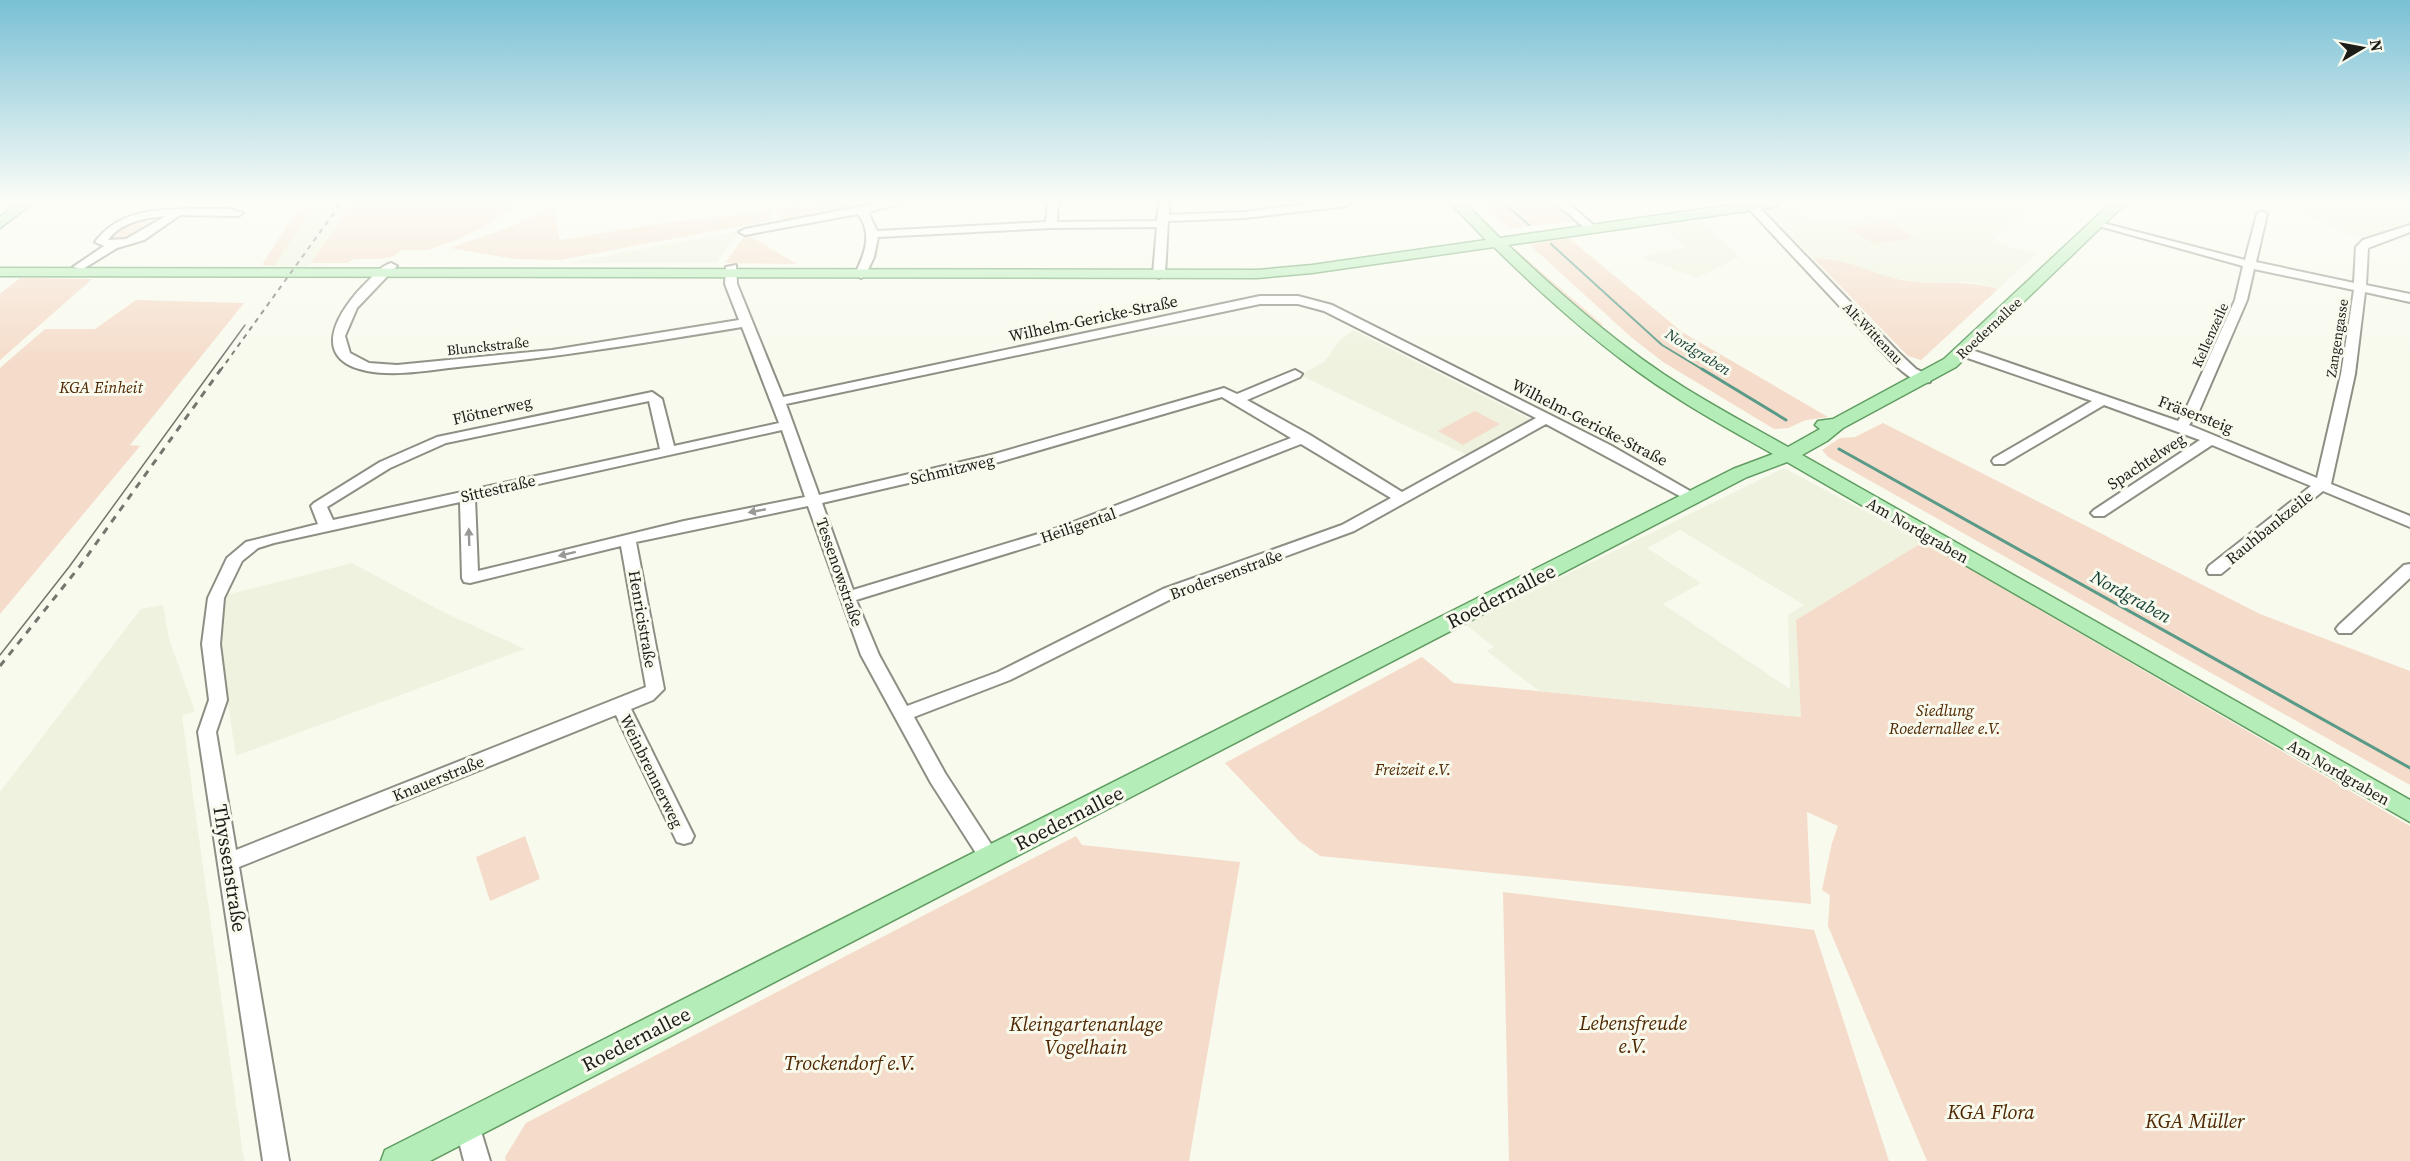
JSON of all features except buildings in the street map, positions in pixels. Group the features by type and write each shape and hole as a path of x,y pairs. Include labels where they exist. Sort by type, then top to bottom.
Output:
{"main road":[{"path":"0,272 75,270 1292,271 1383,257"},
{"name":"Am Nordgraben","path":"1524,257 1651,361 1785,448 2410,813"},
{"name":"Roedernallee","path":"397,1161 1740,473 1756,469 1785,448 1833,430 1837,424 1925,379 1964,352 2063,257"},
{"path":"0,266 75,270"},
{"name":"Am Nordgraben","path":"1785,448 2410,796"}],"street":[{"path":"75,270 95,257"},
{"path":"862,271 869,257"},
{"path":"1159,271 1160,257"},
{"name":"Alt-Wittenau","path":"1799,257 1894,356 1911,372 1925,379"},
{"path":"2223,257 2410,298"},
{"name":"Kellenzeile","path":"2181,427 2192,411 2228,333 2241,300 2250,257"},
{"name":"Zangengasse","path":"2323,484 2348,374 2360,287 2361,257"},
{"name":"Blunckstraße","path":"388,270 351,307 341,328 340,344 344,357 363,368 397,369 552,354 746,323"},
{"name":"Tessenowstraße","path":"730,270 746,323 787,425 847,597 870,655 901,715 938,778 990,858"},
{"name":"Wilhelm-Gericke-Straße","path":"778,402 1260,300 1282,298 1328,308 1694,498"},
{"name":"Fräsersteig","path":"1964,352 2181,427 2410,522"},
{"path":"1238,399 1295,374"},
{"name":"Schmitzweg","path":"467,495 470,578 628,540 994,459 1212,393 1224,392 1238,399 1239,403 1305,438 1403,499"},
{"name":"Flötnerweg","path":"325,526 326,521 319,506 404,456 442,440 473,432 652,396 655,399 668,450"},
{"path":"1999,461 2104,399"},
{"name":"Brodersenstraße","path":"901,715 1004,676 1169,593 1348,528 1545,419"},
{"name":"Sittestraße","path":"225,577 235,558 252,545 325,526 787,425"},
{"name":"Heiligental","path":"847,597 1064,531 1305,438"},
{"name":"Spachtelweg","path":"2099,513 2212,439"},
{"name":"Rauhbankzeile","path":"2215,570 2323,484"},
{"name":"Henricistraße","path":"628,540 651,692"},
{"path":"2345,629 2410,569"},
{"name":"Thyssenstraße","path":"225,577 216,598 211,645 218,700 207,732 276,1161"},
{"name":"Knauerstraße","path":"229,862 651,692"},
{"name":"Weinbrennerweg","path":"620,705 684,836"},
{"path":"468,1126 477,1161"}],"shaded area":[{"path":"280,257 314,257 308,267 274,266"},
{"path":"598,257 721,257 717,263 567,263"},
{"path":"1641,257 1739,257 1697,278"},
{"path":"2033,257 1998,289 1974,282 1932,283 1904,280 1874,274 1830,258 1813,258"},
{"path":"1353,330 1532,420 1467,455 1300,375 1324,362 1339,341"},
{"path":"1784,468 1923,542 1796,620 1802,717 1539,691 1487,651 1494,647 1465,624","holes":["1680,530 1804,605 1788,615 1790,689 1663,604 1701,583 1647,548"]},
{"path":"352,563 443,612 525,649 236,756 220,652 226,595"},
{"path":"163,605 169,639 195,711 182,716 244,1161 0,1161 0,792 141,609"}],"green space":[{"path":"267,257 280,257 274,266 262,265"},
{"path":"315,257 389,257 353,259 348,263 311,263"},
{"path":"503,257 575,257 560,260"},
{"path":"729,257 785,257 797,264 725,263"},
{"path":"1517,257 1524,257 1603,325 1598,326"},
{"path":"1543,257 1592,257 1682,332 1828,417 1806,420 1788,428 1774,429 1663,362 1631,337"},
{"path":"1813,258 1835,260 1902,280 1974,284 1998,289 1921,360 1908,356"},
{"path":"20,278 92,279 0,360 0,294"},
{"name":"KGA Einheit","path":"136,300 244,303 130,445 140,446 0,614 0,368 45,329 95,329"},
{"path":"1475,411 1500,424 1463,445 1438,431"},
{"path":"1883,423 2260,614 2410,671 2410,785 1828,457 1822,450 1840,438 1855,437"},
{"path":"1923,542 2410,826 2410,1161 1927,1161 1828,926 1830,895 1822,890 1838,826 1807,812 1811,904 1320,856 1299,841 1225,763 1422,657 1454,683 1801,717 1796,620"},
{"path":"525,836 540,879 490,901 476,857"},
{"path":"1076,836 1082,845 1240,862 1189,1161 506,1161 505,1157 526,1123"},
{"name":"Lebensfreude e.V.","path":"1503,892 1814,930 1889,1161 1509,1161"}],"waterway":[{"name":"Nordgraben","path":"1565,257 1662,345 1705,371"},
{"name":"Nordgraben","path":"1702,369 1786,420"},
{"name":"Nordgraben","path":"1839,449 2410,768"}],"tram line":[{"path":"0,655 69,567 245,325"}],"railway":[{"path":"220,371 302,257"},
{"path":"0,666 80,566 221,369"}],"park label":[{"name":"Siedlung Roedernallee e.V.","path":"1945,719"},
{"name":"Freizeit e.V.","path":"1413,769"},
{"name":"Kleingartenanlage Vogelhain","path":"1086,1036"},
{"name":"Trockendorf e.V.","path":"850,1063"},
{"name":"KGA Flora","path":"1991,1112"},
{"name":"KGA Müller","path":"2195,1121"}]}
